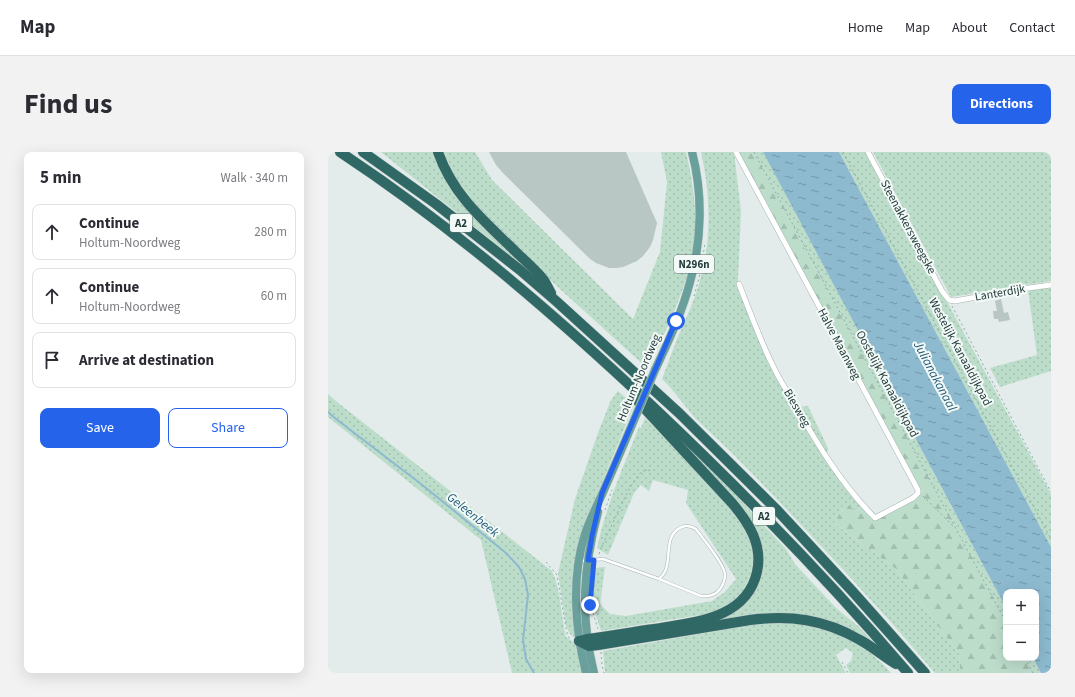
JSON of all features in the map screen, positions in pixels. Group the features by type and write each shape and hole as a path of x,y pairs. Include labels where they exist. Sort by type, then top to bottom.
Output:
{"highway":[{"name":"A2","path":"340,152 477,251 616,372 768,520 906,671"},
{"name":"A2","path":"363,152 436,204 485,242 556,301 679,413 777,510 925,673"},
{"name":"A2","path":"438,152 446,172 461,196 542,279 556,301"},
{"name":"A2","path":"600,641 698,621 726,612 739,602 748,592 756,576 758,559 754,536 745,519 722,492 639,404 616,372"},
{"name":"A2","path":"585,642 750,620 793,618 818,622 845,632 862,640 906,671"}],"main road":[{"name":"Holtum-Noordweg","path":"594,673 576,616 576,591 583,561 585,534 674,327 690,283 696,258 699,232 699,206 692,152"},
{"name":"Holtum-Noordweg","path":"585,642 586,673"}],"street":[{"name":"Halve Maanweg","path":"736,152 918,490 918,493"},
{"name":"Steenakkersweegske","path":"868,152 942,291 949,300"},
{"name":"Biesweg","path":"739,284 773,366 808,428 835,469 875,518 913,498 918,493"},
{"name":"Lanterdijk","path":"949,300 955,301 1051,285"}],"lane":[{"path":"583,561 603,559 707,597 720,590 725,574 722,566 696,529 692,526 686,526 675,532 671,539 668,550 667,569 659,579"}],"path":[{"name":"Oostelijk Kanaaldijkpad","path":"754,152 1003,616"},
{"name":"Westelijk Kanaaldijkpad","path":"843,152 1051,539"},
{"path":"949,300 1051,492"},
{"path":"598,559 604,541 630,488 642,471 653,470"},
{"path":"603,515 614,486"},
{"path":"918,493 923,496 955,528"},
{"path":"546,562 557,575 568,637 585,642"},
{"path":"592,611 600,641 604,673"},
{"path":"1027,661 1033,673"},
{"path":"842,662 848,673"}],"green space":[{"path":"381,152 434,152 443,174 537,277"},
{"path":"444,152 475,152 492,180 633,319 660,252 667,182 661,152 686,152 692,180 694,199 694,246 685,283 679,300 648,369 559,288 511,242 471,200 453,174"},
{"path":"701,152 734,152 741,211 738,280 770,359 799,407 808,406 828,448 827,455 849,486 865,504 856,511 843,508 834,523 896,569 959,654 960,673 935,673 849,576 774,496 695,418 662,379 694,300 705,261 708,230 708,199"},
{"path":"736,152 754,152 810,259 839,310 1003,615 1003,661 1028,661 1034,673 960,673 959,654 896,569 834,523 843,508 841,500 856,511 865,504 878,516 919,493"},
{"path":"754,152 763,152 765,155 1003,602 1003,615 839,310 810,259"},
{"path":"839,152 867,152 1051,494 1051,547"},
{"path":"873,152 1051,152 1051,281 951,297"},
{"path":"1051,287 1051,371 1000,387 990,368 1037,355 1028,290"},
{"path":"618,391 634,405 582,535 575,637 573,637 566,626 558,573 575,499 599,430 611,400"},
{"path":"328,394 552,571 559,595 566,637 575,643 582,673 512,673 481,540 328,417"},
{"path":"645,418 725,498 743,524 751,541 753,549 752,566 746,585 742,591 737,597 720,609 706,614 601,631 592,603 594,568 605,567 600,604 610,614 626,616 712,601 725,592 736,579 686,503 688,490 653,480 649,491 641,485 634,493 608,555 597,548 615,487 639,427 641,428"},
{"path":"673,433 732,491 786,549 795,564 836,608 858,626 881,650 824,622 696,623 747,597 759,542"},
{"path":"787,622 827,630 850,639 872,654 891,673 850,673 846,665 851,661 853,653 846,648 836,655 846,673 605,673 603,651 751,625"},
{"path":"1028,661 1035,661 1041,673 1034,673"}],"water":[{"name":"Julianakanaal","path":"763,152 839,152 1051,547 1051,673 1041,673 1035,661 1039,661 1039,589 1003,589 1003,602"}],"building":[{"path":"489,152 626,152 657,223 650,247 637,261 623,267 609,268 596,263 590,259 503,173 496,165"},
{"path":"1001,299 1004,313 1008,312 1010,320 999,322 998,319 994,319 993,311 997,311 995,301"}],"waterway":[{"name":"Geleenbeek","path":"328,412 421,484 506,553 519,567 525,579 528,595 523,640 526,659 534,673"}],"route":[{"path":"590,605 594,560 588,560 602,493 676,321"}]}
